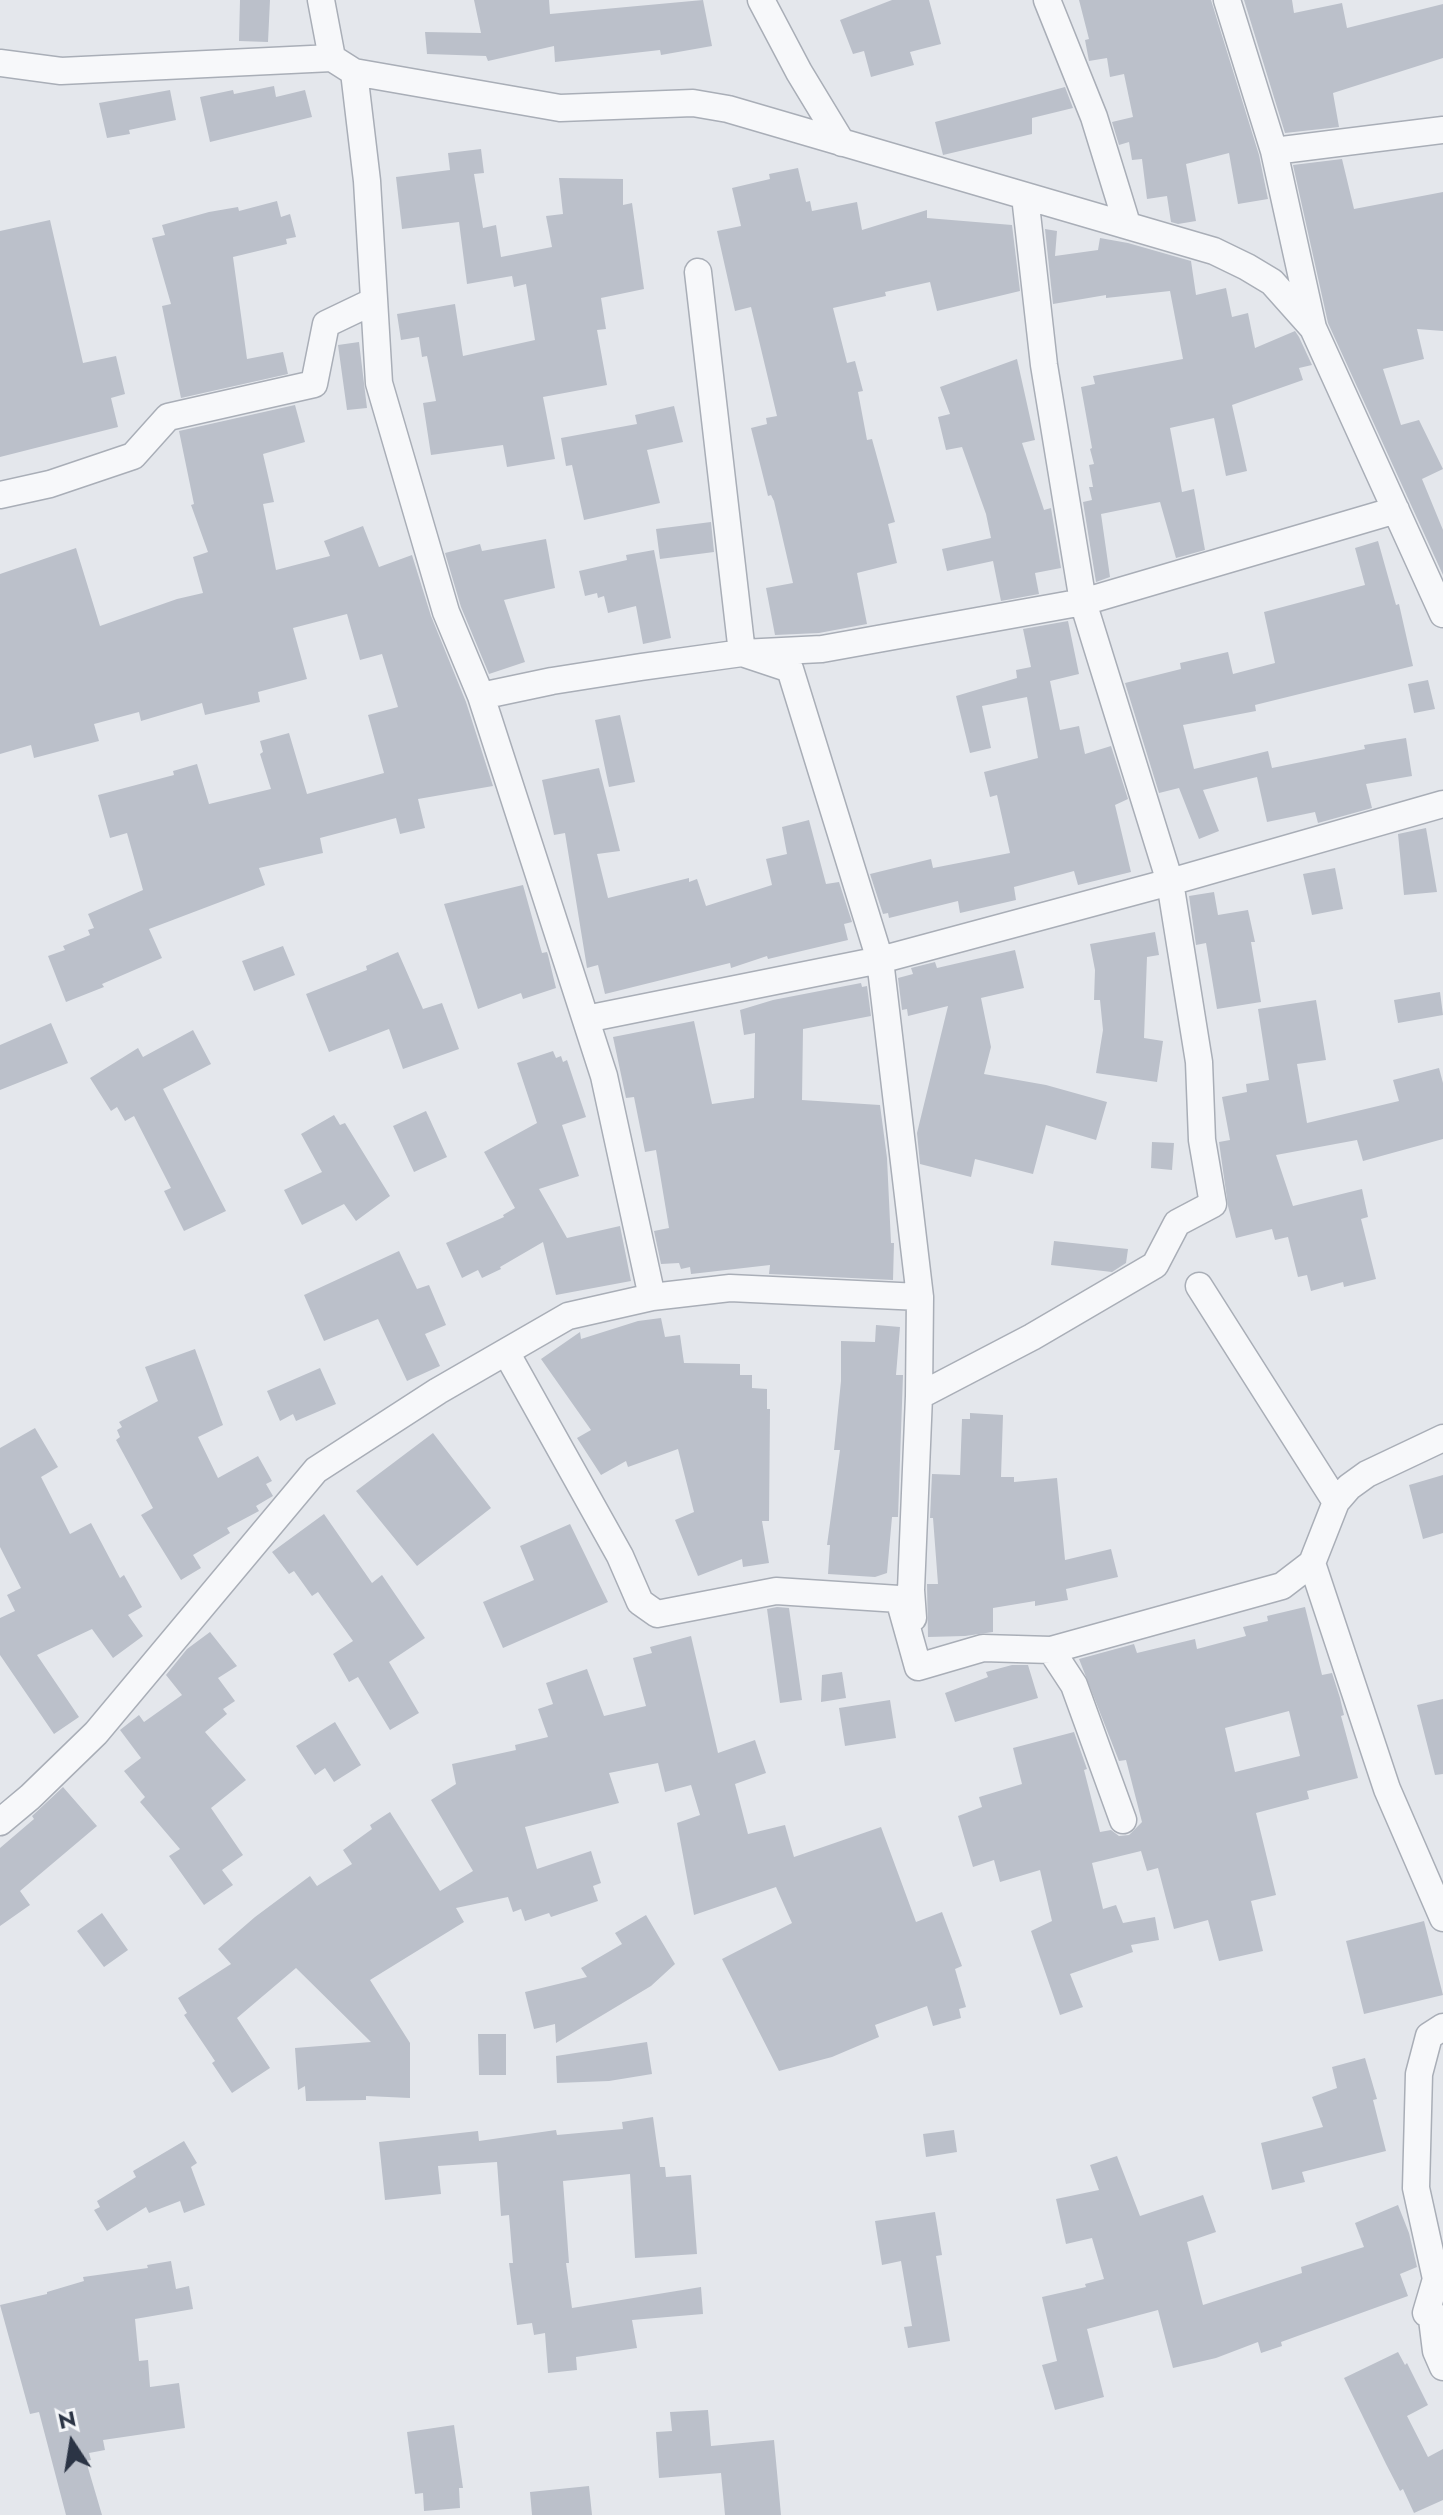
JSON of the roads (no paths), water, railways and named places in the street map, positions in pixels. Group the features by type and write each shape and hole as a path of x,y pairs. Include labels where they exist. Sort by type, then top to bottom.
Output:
{"street":[{"path":"321,0 343,65 367,181 379,383 446,612 481,696 604,1076 652,1297"},
{"path":"761,0 799,72 842,143"},
{"path":"1047,0 1094,117 1127,224"},
{"path":"1227,0 1274,151 1313,328 1443,614"},
{"path":"0,63 61,71 343,65 560,108 693,103 728,109 1214,251 1272,282 1313,328"},
{"path":"1274,151 1443,130"},
{"path":"919,1396 1032,1337 1155,1265 1177,1223 1213,1204 1202,1140 1199,1062 1170,882 1083,602 1044,365 1025,196"},
{"path":"1272,282 1299,265"},
{"path":"698,272 742,653"},
{"path":"0,495 50,484 133,456 168,417 314,384 326,324 374,301"},
{"path":"481,696 552,681 742,653 822,649 1083,602 1396,510"},
{"path":"742,653 790,669 880,960 920,1297 911,1590 918,1667"},
{"path":"586,1019 880,960 1443,804"},
{"path":"1199,1286 1336,1502"},
{"path":"0,1822 96,1733 316,1470 438,1391 568,1316 652,1297 730,1288 920,1297"},
{"path":"506,1352 620,1556 640,1602 657,1614 776,1591 899,1599 918,1667"},
{"path":"918,1667 983,1648 1051,1650 1282,1586 1312,1563 1336,1502 1349,1487 1367,1474 1443,1438"},
{"path":"1312,1563 1387,1789 1443,1918"},
{"path":"1051,1650 1074,1685 1123,1820"},
{"path":"1443,2027 1429,2036 1419,2074 1416,2188 1436,2279 1429,2312 1436,2351 1443,2367"}]}
